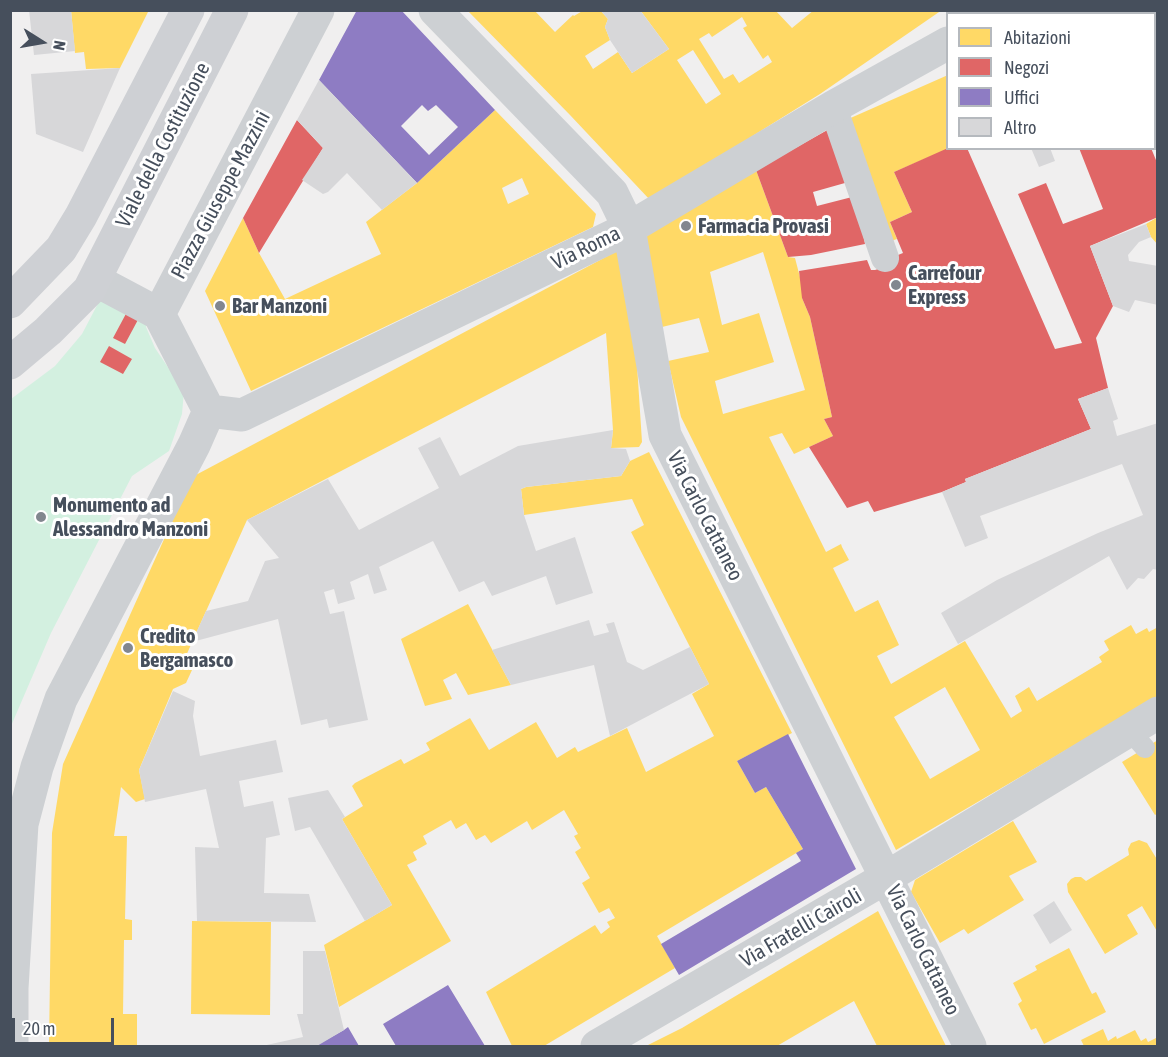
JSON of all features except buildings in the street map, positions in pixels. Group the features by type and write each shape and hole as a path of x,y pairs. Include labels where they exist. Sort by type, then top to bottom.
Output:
{"main road":[{"name":"Viale della Costituzione","path":"11,302 61,249 81,216 188,10"},
{"name":"Viale della Costituzione","path":"10,363 89,290 232,10"}],"street":[{"name":"Piazza Giuseppe Mazzini","path":"159,314 318,10"},
{"name":"Via Carlo Cattaneo","path":"435,10 612,193 628,228 665,435 970,1047"},
{"name":"Via Roma","path":"209,411 242,415 628,228 833,106 946,44"},
{"path":"833,106 885,258"},
{"path":"12,1047 12,988 22,824 37,767 61,699 194,445 209,411 159,314 95,280"},
{"name":"Via Fratelli Cairoli","path":"597,1047 887,877 1137,739 1158,713"}],"green space":[{"path":"104,292 150,317 146,327 155,348 184,391 182,414 169,451 132,476 51,633 11,726 11,399 55,366 82,334"}],"place":[{"name":"Farmacia Provasi","path":"686,226"},
{"name":"Carrefour Express","path":"896,285"},
{"name":"Bar Manzoni","path":"220,306"},
{"name":"Monumento ad Alessandro Manzoni","path":"41,517"},
{"name":"Credito Bergamasco","path":"128,648"}]}
